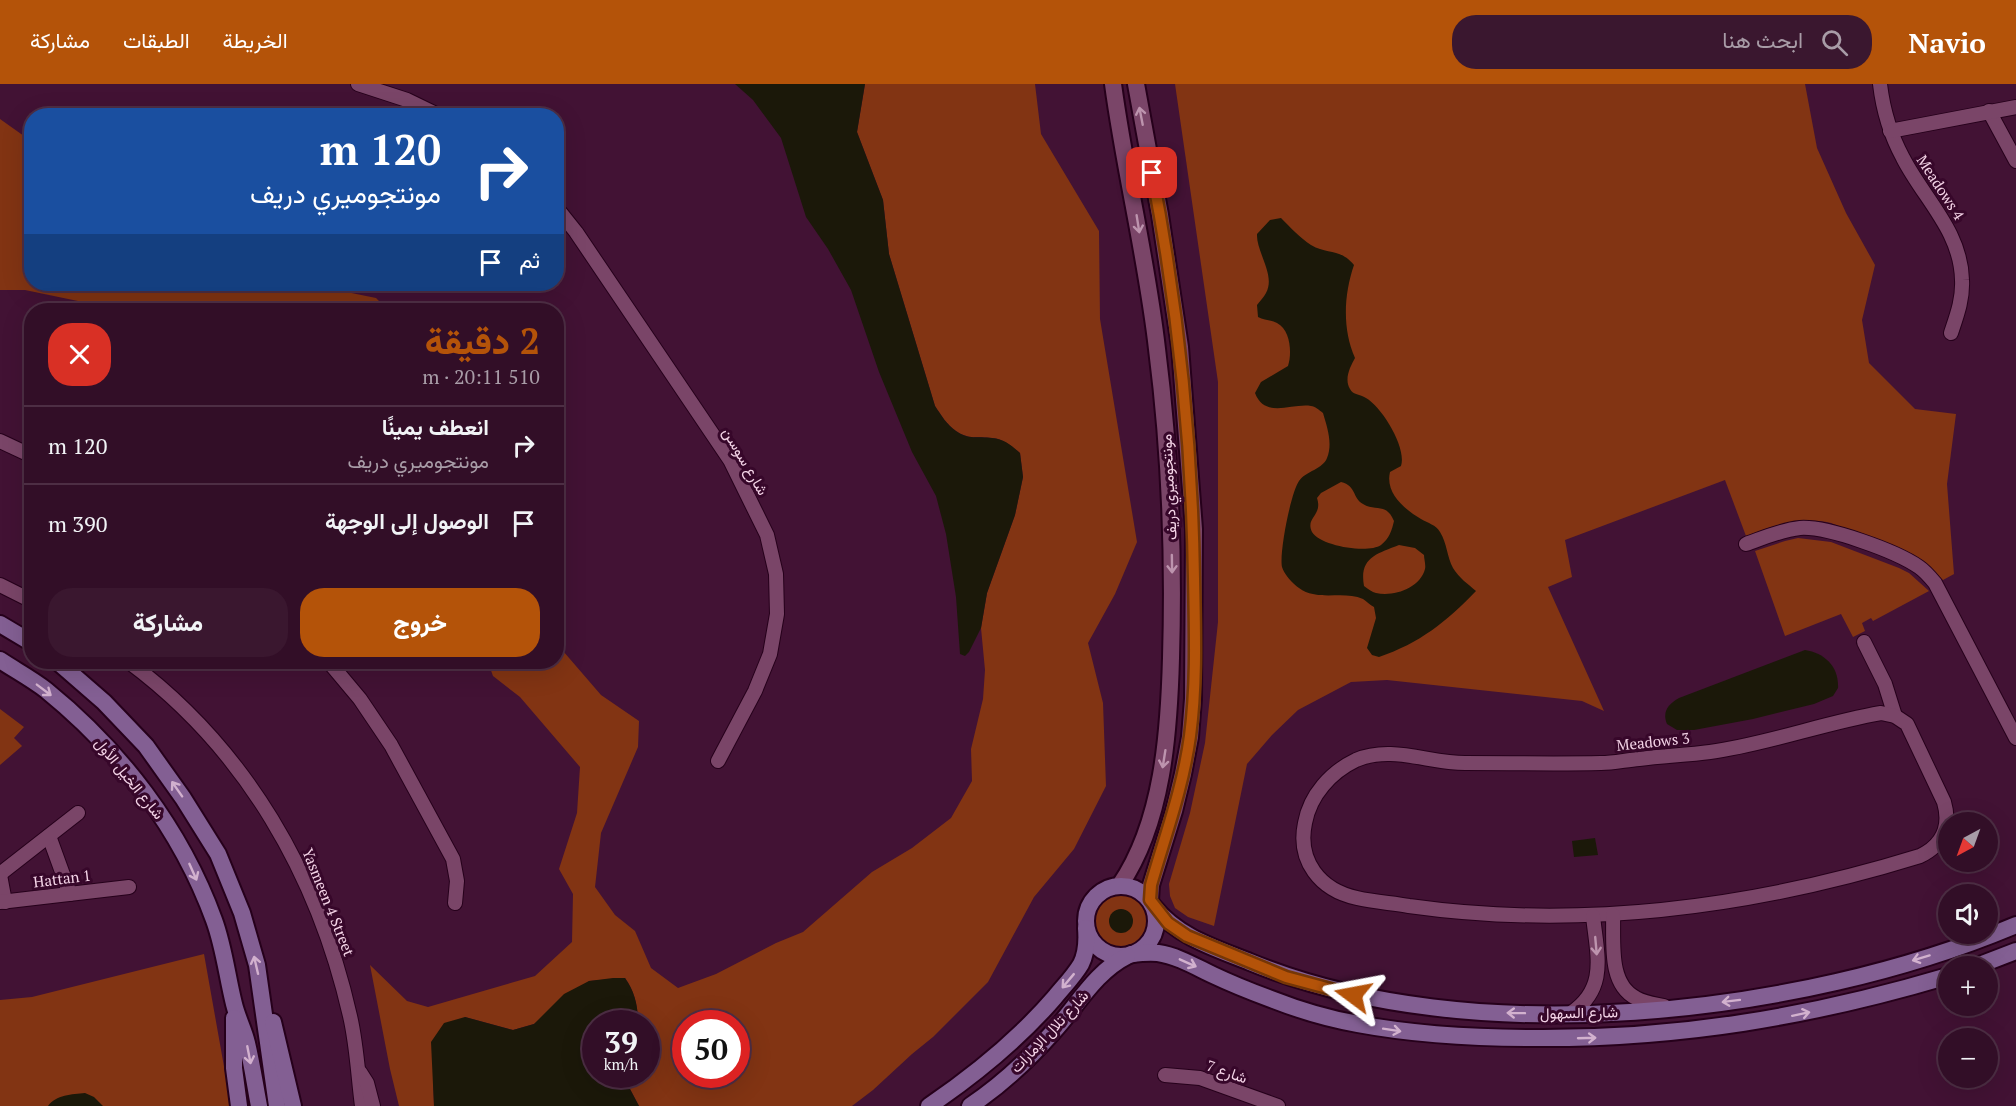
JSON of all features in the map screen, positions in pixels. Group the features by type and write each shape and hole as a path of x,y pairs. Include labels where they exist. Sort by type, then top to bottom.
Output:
{"main road":[{"path":"0,624 24,638"},
{"name":"شارع الخيل الأول","path":"0,660 44,689 85,724 124,766 160,813 191,865 214,920 234,1005 247,1044 259,1106"},
{"name":"شارع الخيل الأول","path":"66,669 104,702 146,746 183,798 218,854 242,913 257,965 277,1106"},
{"path":"1120,885 1137,889 1152,904 1156,916 1153,936 1148,944 1129,955 1118,956 1101,950 1089,936 1086,928 1088,907 1093,898 1110,887 1120,885"},
{"name":"شارع السهول","path":"1152,904 1168,923 1187,936 1286,977 1330,990 1423,1008 1469,1012 1571,1013 1671,1008 1741,999 1812,987 1869,973 1949,950 2016,925"},
{"name":"شارع تلال الإمارات","path":"929,1106 964,1082 1002,1051 1037,1017 1080,964 1086,946 1086,928"},
{"path":"1998,958 2015,951"},
{"name":"شارع السهول","path":"1129,955 1145,953 1169,956 1273,1000 1357,1024 1417,1034 1479,1038 1625,1037 1729,1026 1798,1015 1938,979"},
{"name":"شارع تلال الإمارات","path":"970,1106 1017,1069 1053,1032 1108,968 1129,955"},
{"path":"262,996 277,1036 293,1106"},
{"path":"234,1005 234,1068 239,1106"}],"street":[{"path":"358,84 423,108"},
{"name":"مونتجوميري دريف","path":"1113,84 1158,349 1171,531 1173,616 1170,700 1161,771 1141,848 1136,861 1120,885"},
{"name":"مونتجوميري دريف","path":"1136,84 1160,215 1180,347 1194,529 1194,667 1190,737 1184,774 1151,885 1152,904"},
{"name":"Meadows 4","path":"1880,84 1882,104 1890,130 1918,184 1950,232 1959,255 1962,280 1961,304 1952,333"},
{"path":"1890,130 2016,107"},
{"path":"1989,111 2016,161"},
{"name":"شارع سوسن","path":"564,217 730,460 767,535 776,574 777,614 770,654 755,691 718,762"},
{"path":"0,441 24,452"},
{"path":"1746,544 1788,530 1815,528 1843,535 1900,557 1921,569 1935,583 2016,738"},
{"path":"0,585 24,597"},
{"path":"1864,642 1885,684 1895,716"},
{"name":"Yasmeen 4 Street","path":"139,669 156,681 207,731 252,787 290,848 320,914 337,965 350,1017 359,1071"},
{"path":"335,669 360,699 391,745 453,859 457,881 455,903"},
{"name":"Meadows 3","path":"1874,714 1895,716 1907,724 1947,813 1944,834 1930,851 1885,867 1814,885 1737,900 1613,915 1527,915 1461,911 1357,898 1329,886 1308,864 1303,848 1306,814 1325,782 1341,768 1359,759 1379,754 1400,754 1457,763 1604,763 1711,752 1874,714"},
{"path":"3,902 0,875 78,813"},
{"path":"49,836 69,894"},
{"name":"Hattan 1","path":"3,902 129,887"},
{"path":"1613,915 1616,976 1620,985 1635,998 1671,1008"},
{"path":"1571,1013 1587,1000 1596,985 1593,916"},
{"path":"1597,977 1616,976"},
{"path":"359,1071 362,1106"},
{"path":"359,1071 367,1083 373,1106"},
{"name":"شارع 7","path":"1165,1075 1200,1078 1278,1106"}],"shaded area":[{"path":"735,84 865,84 857,132 883,200 889,254 935,406 947,423 960,434 1000,440 1020,453 1023,477 1015,515 987,593 981,628 965,656 960,654 956,597 946,534 936,496 912,452 879,372 851,290 828,249 806,217 781,138 753,100"},
{"path":"865,84 1035,84 1041,134 1099,231 1100,319 1137,542 1115,594 1088,643 1103,703 1106,786 1074,849 1034,897 988,982 933,1037 852,1106 639,1106 630,1088 660,1088 660,1010 637,1010 631,989 625,978 589,981 534,1024 513,1030 465,1017 433,1074 434,1106 399,1106 370,965 407,1001 428,1007 535,976 572,942 573,894 559,869 577,813 580,767 520,697 493,676 490,669 564,669 564,652 601,695 639,721 638,747 601,833 595,887 615,915 635,931 651,968 678,988 716,974 776,943 803,932 872,872 912,848 951,818 972,781 971,749 983,699 985,670 981,628 987,593 1015,515 1023,477 1020,453 1000,440 960,434 947,423 935,406 889,254 883,200 857,132"},
{"path":"1175,84 1805,84 1817,148 1846,213 1875,265 1862,320 1869,363 1915,409 1956,414 1947,484 1954,574 1943,580 1911,554 1831,523 1798,521 1746,536 1725,480 1565,540 1572,577 1548,587 1604,711 1582,701 1387,680 1351,682 1298,710 1247,764 1214,926 1188,917 1175,908 1170,896 1169,884 1190,813 1205,743 1218,622 1218,382"},
{"path":"0,119 24,136 24,290 0,290"},
{"path":"1281,218 1311,245 1344,256 1354,265 1346,300 1346,323 1355,358 1348,373 1348,385 1353,392 1366,398 1379,410 1397,439 1402,458 1401,466 1390,472 1389,480 1397,500 1438,530 1453,568 1476,591 1432,630 1407,645 1379,657 1372,655 1367,648 1376,618 1374,607 1363,599 1347,595 1322,595 1306,592 1292,581 1282,567 1284,537 1296,487 1302,478 1325,462 1329,452 1329,441 1323,413 1317,408 1303,406 1272,408 1259,401 1255,393 1261,382 1288,366 1290,355 1288,337 1282,326 1258,317 1257,305 1266,293 1269,279 1257,234 1270,220","holes":["1341,482 1350,486 1357,499 1363,504 1384,509 1391,515 1394,521 1384,543 1375,548 1356,549 1334,545 1312,532 1310,527 1318,509 1317,498 1321,493","1399,545 1415,548 1424,555 1425,569 1418,581 1405,590 1391,594 1376,593 1364,586 1364,569 1371,558"]},
{"path":"30,291 342,291 376,298 381,303 87,303"},
{"path":"1798,538 1831,542 1899,568 1909,573 1929,591 1873,621 1871,618 1862,623 1865,631 1853,637 1841,614 1785,636 1755,551"},
{"path":"1805,650 1819,654 1833,668 1838,680 1838,688 1833,696 1814,704 1753,719 1694,730 1677,730 1667,724 1665,716 1667,709 1679,698"},
{"path":"0,709 24,727 14,738 22,746 0,765"},
{"path":"1595,838 1598,855 1574,857 1572,841"},
{"path":"1116,892 1126,892 1141,900 1147,909 1149,920 1147,931 1141,940 1126,948 1116,948 1105,943 1098,936 1093,925 1093,915 1098,904 1105,897"},
{"path":"1121,909 1126,910 1132,916 1132,926 1126,932 1121,933 1116,932 1110,926 1109,921 1110,916 1116,910"},
{"path":"204,954 231,1106 0,1106 0,1000 32,997"},
{"path":"625,978 635,999 637,1010 582,1010 582,1088 630,1088 639,1106 434,1106 431,1042 444,1023 465,1017 513,1030 534,1024 564,994 589,981"},
{"path":"85,1093 94,1097 103,1106 48,1106 60,1097"}],"route":[{"path":"1152,173 1180,347 1194,529 1195,613 1190,737 1184,774 1151,885 1150,900 1168,923 1187,936 1286,977 1353,995"}]}
